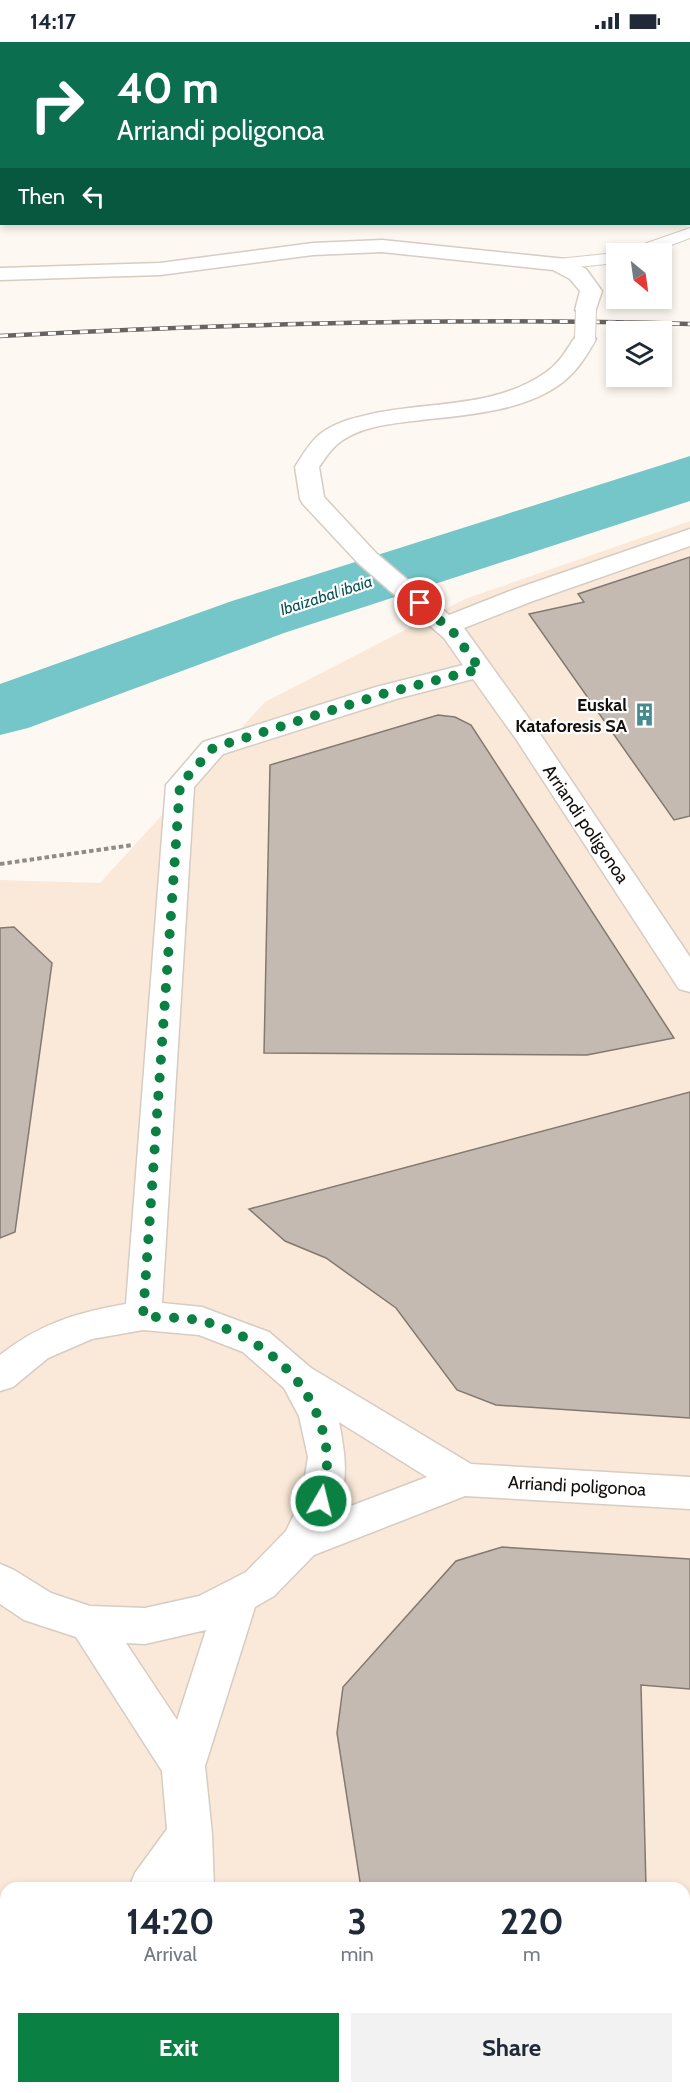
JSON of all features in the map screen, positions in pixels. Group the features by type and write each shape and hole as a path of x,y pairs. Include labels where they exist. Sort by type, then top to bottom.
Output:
{"street":[{"path":"0,274 160,269 313,249 382,246 558,264"},
{"name":"Arriandi poligonoa","path":"558,264 578,274 591,291 586,310 585,339 579,353 561,373 529,392 482,405 380,418 352,426 327,441 307,467 312,499 367,558 453,632 690,981"},
{"path":"446,626 524,595 690,537"},
{"path":"143,1316 180,785 213,748 386,693 480,669"},
{"path":"0,1376 35,1348 86,1325 143,1316 202,1321 256,1342 297,1377 464,1480"},
{"path":"0,1582 39,1607 90,1624 145,1626 207,1612 260,1584 300,1544 321,1501 327,1457 318,1414 297,1377"},
{"path":"300,1544 464,1480"},
{"name":"Arriandi poligonoa","path":"464,1480 690,1493"},
{"path":"192,1882 190,1834 183,1766 238,1595"},
{"path":"90,1624 183,1766"},
{"path":"155,1882 190,1834"},
{"path":"182,1882 190,1834"},
{"path":"190,1834 200,1882"}],"lane":[{"path":"661,243 690,233"},
{"path":"558,264 606,259"}],"path":[{"path":"0,864 176,839"}],"shaded area":[{"path":"690,521 690,1882 0,1882 0,880 100,883 265,702 465,599"}],"building":[{"name":"Euskal Kataforesis SA","path":"690,557 690,816 674,820 529,614 584,602 578,594"},
{"path":"438,715 455,717 471,725 674,1038 587,1055 264,1053 270,765"},
{"path":"14,927 52,963 15,1232 0,1238 0,928"},
{"path":"690,1092 690,1418 496,1405 457,1390 396,1308 326,1258 285,1241 249,1209"},
{"path":"502,1547 690,1559 690,1689 641,1685 646,1882 360,1882 337,1733 343,1687 456,1561"}],"waterway":[{"name":"Ibaizabal ibaia","path":"0,711 258,617 651,492 690,477"}],"railway":[{"path":"0,336 345,323 518,321 690,324"}],"place":[{"name":"Euskal Kataforesis SA","path":"645,715"}],"route":[{"path":"321,1501 327,1457 318,1414 297,1377 256,1342 202,1321 143,1316 180,785 213,748 386,693 480,669 453,632 420,603"}]}
